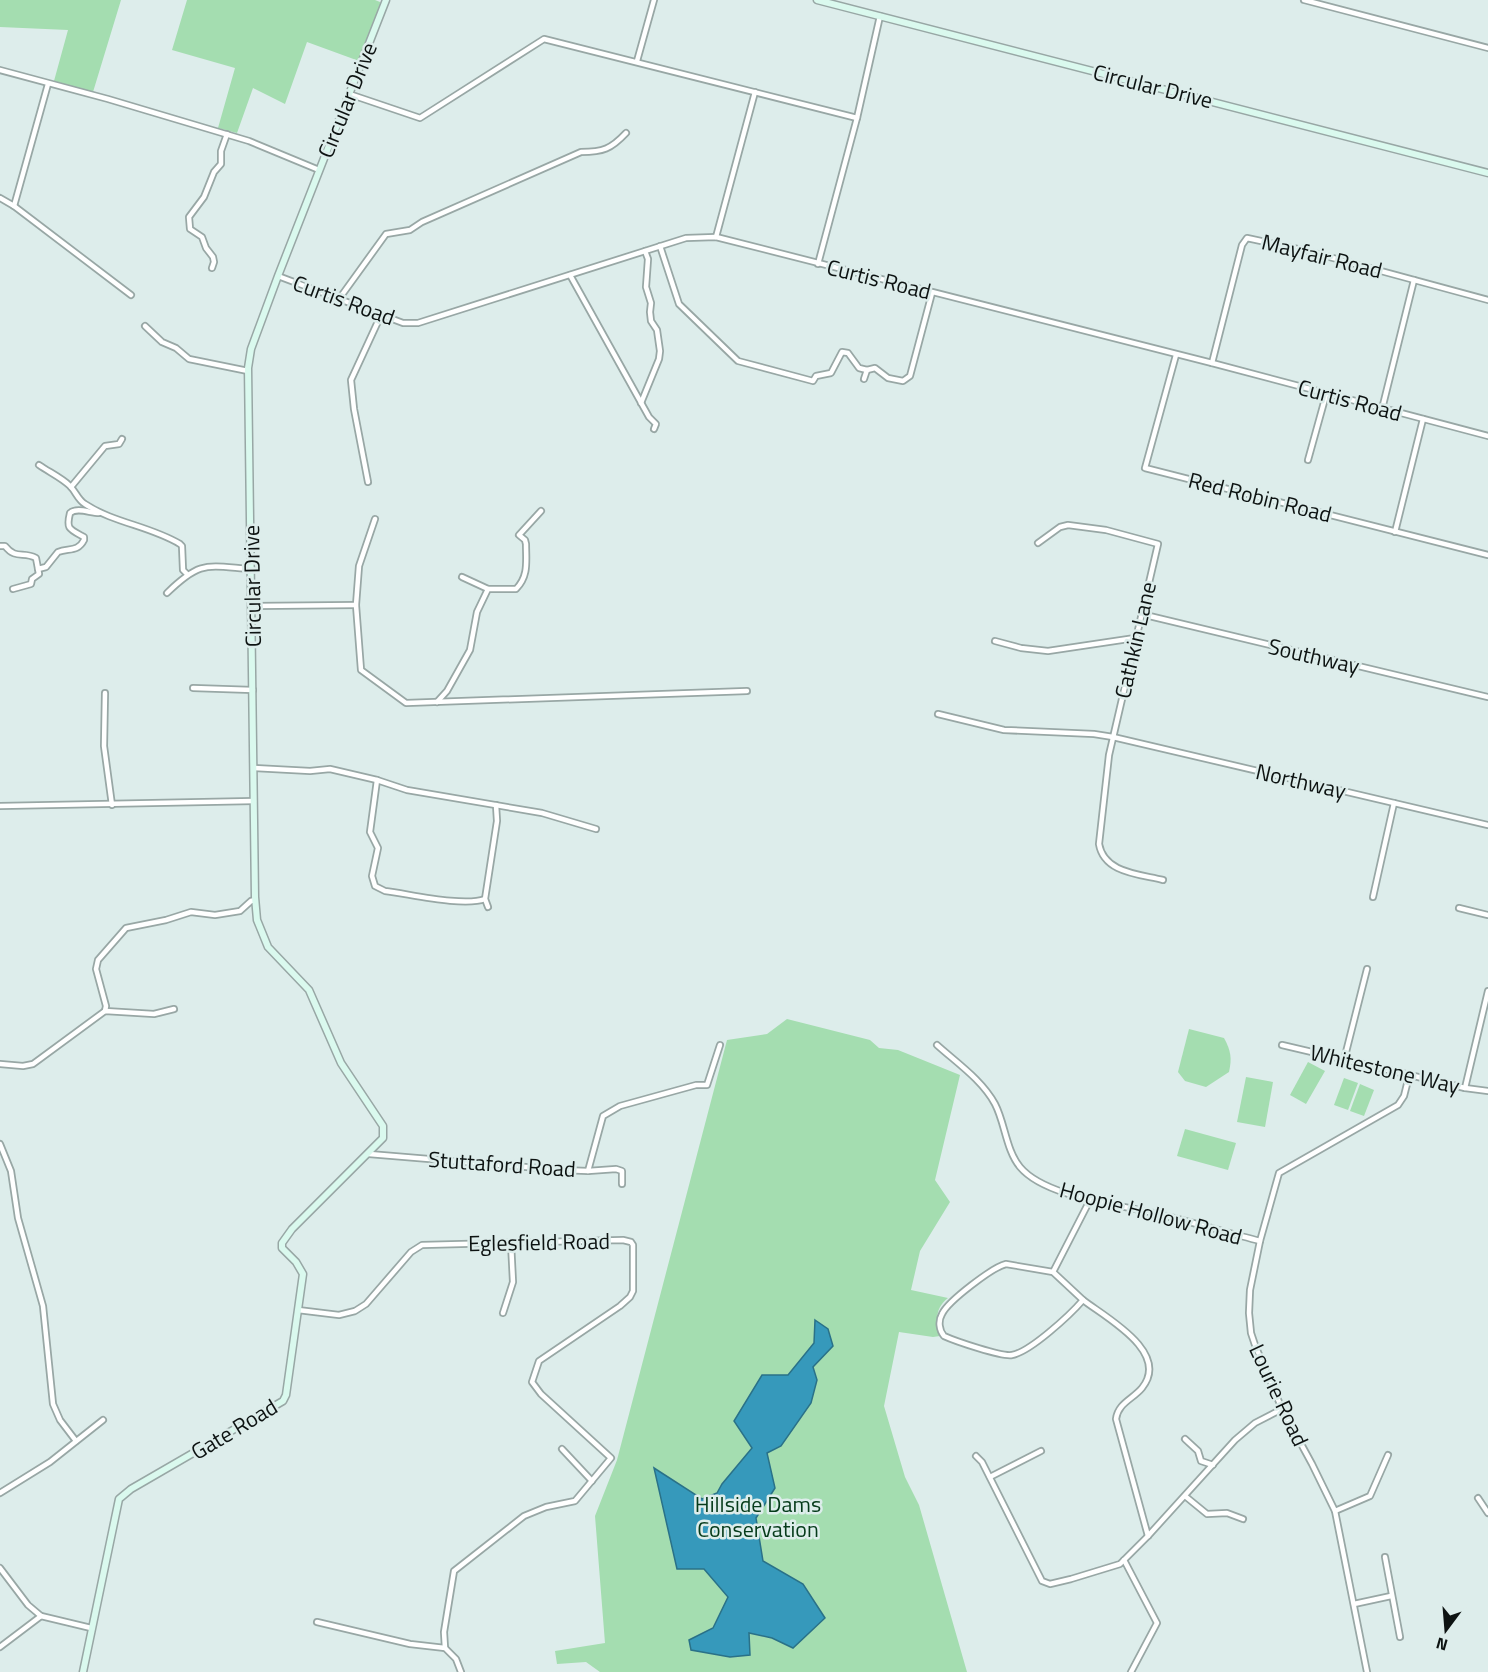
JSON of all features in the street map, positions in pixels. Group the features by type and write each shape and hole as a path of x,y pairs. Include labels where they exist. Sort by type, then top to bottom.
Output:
{"street":[{"path":"637,61 654,0"},
{"name":"Circular Drive","path":"817,0 1488,173"},
{"path":"1304,0 1488,48"},
{"name":"Circular Drive","path":"369,1154 383,1138 382,1126 341,1063 309,990 268,947 257,920 248,371 251,349 384,1"},
{"path":"818,264 880,16"},
{"path":"349,94 420,118 544,39 856,118"},
{"path":"0,70 227,134 319,170"},
{"path":"14,206 48,84"},
{"path":"716,237 755,92"},
{"path":"339,299 387,234 410,230 422,222 581,152 595,152 610,148 626,133"},
{"path":"212,268 213,256 206,248 202,237 190,229 189,217 204,197 214,172 221,164 221,151 227,134"},
{"path":"0,198 14,206 131,295"},
{"name":"Curtis Road","path":"278,276 403,323 418,323 686,238 716,237 1488,436"},
{"name":"Mayfair Road","path":"1212,363 1242,245 1247,238 1307,251 1488,300"},
{"path":"660,246 679,304 738,361 813,381 816,376 831,373 842,352 848,352 859,368 867,370 875,368 888,378 903,381 907,379 910,376 932,293"},
{"path":"641,403 659,359 660,351 657,330 651,321 651,303 646,287 648,259 645,251"},
{"path":"570,275 641,403 656,424 654,429"},
{"path":"1382,409 1414,280"},
{"path":"368,482 354,409 351,380 381,315"},
{"path":"145,326 162,342 176,348 189,359 248,371"},
{"name":"Red Robin Road","path":"1176,355 1145,468 1488,555"},
{"path":"864,379 867,370"},
{"path":"1308,460 1326,394"},
{"path":"1395,532 1424,420"},
{"path":"71,487 105,446 119,444 122,439"},
{"path":"39,465 71,487 84,504 116,520 148,529 180,544 183,570 187,574"},
{"path":"38,569 46,567 58,552 72,551 81,546 84,537 67,525 70,513 76,510 101,513"},
{"path":"462,577 488,588 516,589 523,582 526,572 526,544 519,535 541,512"},
{"path":"375,519 359,566 356,604 361,670 406,703 747,692"},
{"name":"Cathkin Lane","path":"1038,543 1060,527 1068,525 1106,530 1158,544 1113,737 1104,789 1099,844 1106,861 1113,867 1162,880"},
{"path":"0,546 5,546 8,551 16,555 36,558 39,574 32,579 31,584 13,589"},
{"path":"167,593 187,574 205,566 252,568"},
{"path":"437,702 447,691 470,650 477,612 488,588"},
{"path":"252,606 356,604"},
{"name":"Southway","path":"1141,614 1488,697"},
{"path":"994,641 1021,648 1048,651 1135,638"},
{"path":"193,688 253,690"},
{"path":"105,693 104,746 112,805"},
{"name":"Northway","path":"938,714 1004,730 1113,737 1488,825"},
{"path":"254,768 310,771 330,769 407,790 542,813 596,829"},
{"path":"377,780 370,832 378,848 372,876 375,886 385,891 463,902 485,899"},
{"path":"0,806 254,801"},
{"path":"1373,897 1395,803"},
{"path":"488,907 485,899 497,821 496,805"},
{"path":"105,1011 106,1006 96,969 98,960 126,928 191,912 215,915 240,911 255,900"},
{"path":"1459,908 1488,915"},
{"path":"1344,1060 1367,969"},
{"path":"1465,1088 1488,991"},
{"path":"0,1064 23,1066 33,1064 105,1011 154,1014 174,1009"},
{"path":"588,1171 603,1116 620,1106 696,1085 707,1085 720,1045"},
{"name":"Hoopie Hollow Road","path":"937,1045 980,1083 989,1094 999,1113 1012,1152 1022,1169 1048,1186 1090,1200 1154,1213 1260,1241"},
{"name":"Whitestone Way","path":"1282,1045 1409,1076 1488,1091"},
{"name":"Lourie Road","path":"1367,1672 1335,1511 1282,1409 1255,1345 1250,1324 1250,1290 1260,1241 1279,1173 1398,1105 1404,1096 1409,1076"},
{"path":"0,1144 10,1171 18,1218 43,1306 53,1404 60,1420 76,1441"},
{"name":"Stuttaford Road","path":"369,1154 588,1171 616,1169 622,1171 622,1184"},
{"name":"Gate Road","path":"83,1672 119,1499 131,1489 283,1401 286,1395 303,1274 296,1262 282,1248 282,1243 292,1229 369,1154"},
{"path":"1053,1272 1090,1200"},
{"name":"Eglesfield Road","path":"298,1310 339,1315 355,1311 366,1304 411,1252 419,1246 511,1242 624,1240 631,1242 633,1245 633,1291 630,1297 539,1361 532,1382 533,1386 573,1425 611,1458 592,1481"},
{"path":"503,1313 513,1282 511,1242"},
{"path":"1083,1300 1060,1324 1016,1354 1005,1355 944,1336 939,1323 946,1308 973,1284 999,1266 1016,1264 1053,1272 1083,1300 1134,1338 1145,1354 1148,1377 1142,1388 1119,1409 1116,1419 1148,1536"},
{"path":"976,1456 982,1462 1044,1582 1050,1584 1115,1567 1148,1536 1247,1429 1282,1409"},
{"path":"0,1493 39,1469 103,1420"},
{"path":"1185,1439 1198,1451 1201,1461 1213,1465"},
{"path":"445,1648 444,1632 454,1571 524,1516 546,1507 575,1501 592,1481 562,1449"},
{"path":"990,1478 1041,1451"},
{"path":"1335,1511 1370,1496 1388,1455"},
{"path":"1185,1496 1208,1514 1227,1513 1243,1519"},
{"path":"1478,1498 1488,1514"},
{"path":"1385,1557 1400,1637"},
{"path":"1124,1560 1157,1623 1131,1672"},
{"path":"0,1568 28,1605 41,1616 91,1628"},
{"path":"1354,1604 1391,1596"},
{"path":"0,1647 41,1616"},
{"path":"317,1622 411,1644 445,1648 456,1659 461,1672"}],"green space":[{"path":"0,0 121,0 93,92 54,81 68,30 0,27"},
{"path":"187,0 375,0 380,2 382,7 359,61 307,42 285,104 253,88 237,133 218,128 235,68 172,50"},
{"name":"Hillside Dams Conservation","path":"787,1019 870,1040 879,1048 898,1050 960,1075 935,1180 950,1202 920,1251 911,1290 948,1298 941,1305 937,1317 941,1334 933,1337 899,1332 884,1406 905,1477 919,1505 967,1672 600,1672 586,1662 557,1664 555,1651 605,1643 595,1516 617,1460 727,1040 767,1034"},
{"path":"1189,1029 1224,1038 1229,1051 1231,1059 1229,1072 1206,1087 1185,1081 1178,1072"},
{"path":"1308,1062 1325,1071 1306,1104 1290,1095"},
{"path":"1246,1077 1273,1082 1265,1127 1237,1122"},
{"path":"1344,1078 1358,1083 1348,1110 1334,1105"},
{"path":"1360,1084 1374,1090 1364,1116 1350,1111"},
{"path":"1185,1129 1236,1143 1228,1170 1177,1156"}],"water":[{"path":"815,1320 828,1329 833,1346 813,1367 817,1380 811,1403 781,1446 767,1453 775,1488 756,1518 763,1561 803,1584 825,1618 793,1648 772,1638 749,1633 750,1655 730,1657 691,1650 689,1640 713,1628 728,1597 704,1569 677,1569 654,1468 702,1499 717,1493 752,1448 734,1421 762,1375 788,1375 814,1343"}]}
